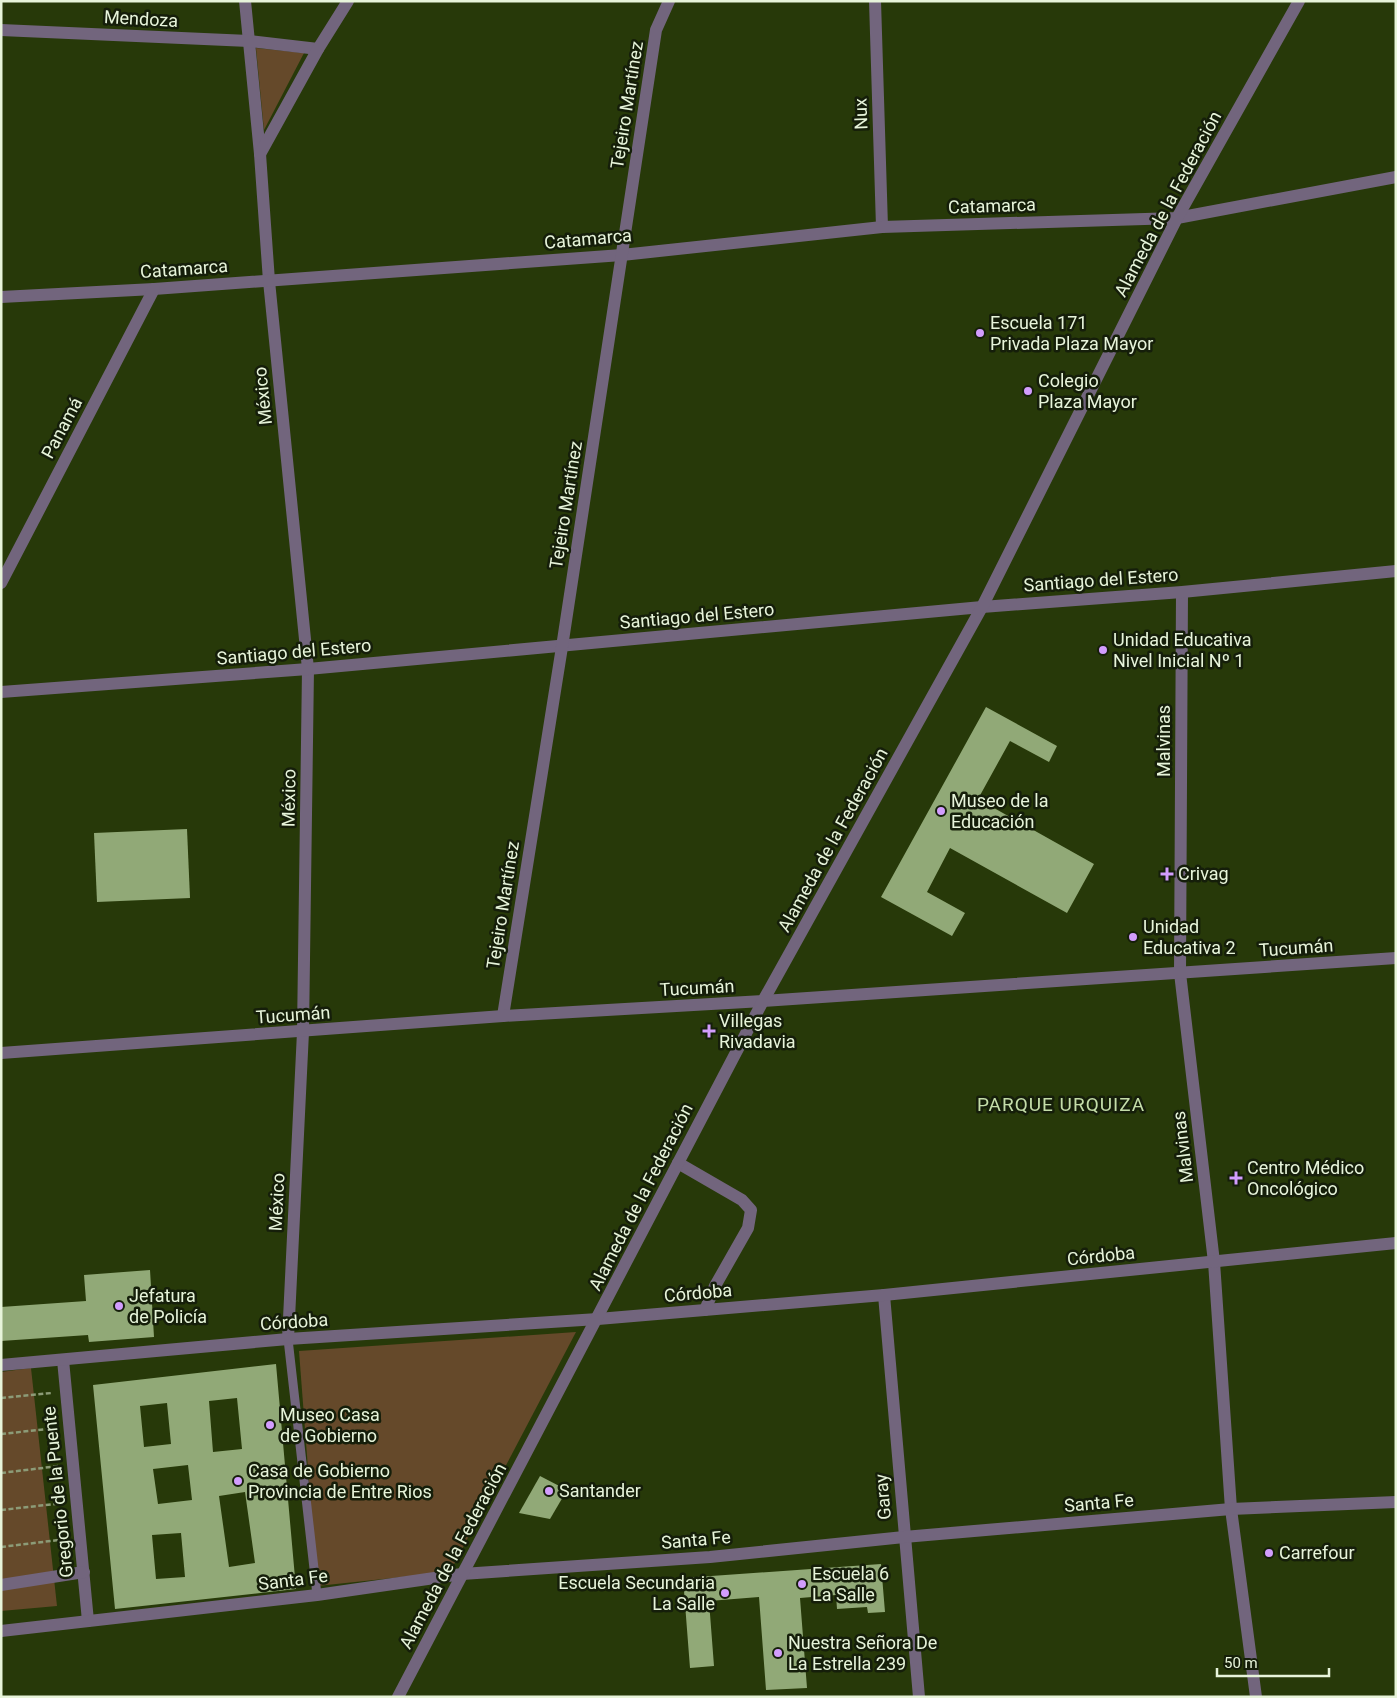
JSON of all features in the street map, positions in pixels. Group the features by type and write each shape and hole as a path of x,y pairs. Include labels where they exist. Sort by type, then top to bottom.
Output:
{"street":[{"name":"México","path":"245,1 260,154 269,281 308,669 303,1032 288,1339 316,1595"},
{"path":"260,154 318,49 348,1"},
{"name":"Tejeiro Martínez","path":"503,1016 562,647 656,30 669,1"},
{"name":"Nux","path":"876,1 882,227"},
{"name":"Alameda de la Federación","path":"398,1697 598,1319 763,1001 982,607 1178,218 1299,1"},
{"name":"Mendoza","path":"1,30 249,41 318,49"},
{"name":"Catamarca","path":"1,296 154,289 622,255 882,227 1178,218 1396,177"},
{"name":"Panamá","path":"1,583 154,289"},
{"name":"Santiago del Estero","path":"1,692 308,669 562,647 982,607 1182,592 1396,571"},
{"name":"Malvinas","path":"1182,592 1180,973 1214,1262 1231,1509 1256,1697"},
{"name":"Tucumán","path":"1,1053 503,1016 763,1001 1396,958"},
{"path":"678,1162 742,1200 750,1210 748,1228 715,1286 705,1310"},
{"name":"Córdoba","path":"1,1366 288,1339 598,1319 884,1295 1396,1243"},
{"name":"Garay","path":"884,1295 919,1697"},
{"name":"Gregorio de la Puente","path":"63,1360 88,1620"},
{"name":"Santa Fe","path":"1,1631 316,1595 462,1574 710,1557 904,1537 1231,1509 1396,1502"},
{"path":"1,1585 84,1572"}],"path":[{"path":"1,1398 66,1392"},
{"path":"1,1434 70,1427"},
{"path":"1,1473 73,1465"},
{"path":"1,1510 77,1502"},
{"path":"1,1548 80,1538"}],"shaded area":[{"path":"256,48 304,53 264,130"},
{"path":"576,1332 450,1572 317,1586 299,1351"},
{"path":"31,1368 57,1606 1,1611 1,1372"}],"building":[{"path":"986,707 1057,746 1049,762 1010,741 978,799 1094,864 1067,913 950,848 927,892 965,913 952,936 881,897"},
{"path":"187,829 190,898 97,902 94,833"},
{"name":"Jefatura de Policía","path":"150,1270 154,1337 89,1342 88,1335 1,1341 1,1307 86,1301 84,1275"},
{"name":"Casa de Gobierno Provincia de Entre Rios","path":"276,1364 296,1589 115,1609 93,1385","holes":["237,1398 242,1449 213,1452 209,1401","167,1403 171,1444 144,1447 140,1406","188,1465 192,1500 158,1504 153,1469","245,1492 255,1563 229,1567 219,1496","181,1533 185,1577 156,1579 152,1535"]},
{"path":"540,1476 567,1490 550,1519 519,1513"},
{"path":"881,1564 885,1612 868,1613 867,1607 837,1609 836,1595 800,1598 807,1688 766,1690 759,1597 709,1601 714,1666 690,1668 683,1578"}],"place":[{"name":"Escuela 171 Privada Plaza Mayor","path":"980,333"},
{"name":"Colegio Plaza Mayor","path":"1028,391"},
{"name":"Unidad Educativa Nivel Inicial Nº 1","path":"1103,650"},
{"name":"Museo de la Educación","path":"941,811"},
{"name":"Crivag","path":"1167,874"},
{"name":"Unidad Educativa 2","path":"1133,937"},
{"name":"Villegas Rivadavia","path":"709,1031"},
{"name":"Centro Médico Oncológico","path":"1236,1178"},
{"name":"Jefatura de Policía","path":"119,1306"},
{"name":"Museo Casa de Gobierno","path":"270,1425"},
{"name":"Casa de Gobierno Provincia de Entre Rios","path":"238,1481"},
{"name":"Santander","path":"549,1491"},
{"name":"Carrefour","path":"1269,1553"},
{"name":"Escuela 6 La Salle","path":"802,1584"},
{"name":"Escuela Secundaria La Salle","path":"725,1593"},
{"name":"Nuestra Señora De La Estrella 239","path":"778,1653"}],"district":[{"name":"PARQUE URQUIZA","path":"1061,1104"}]}
